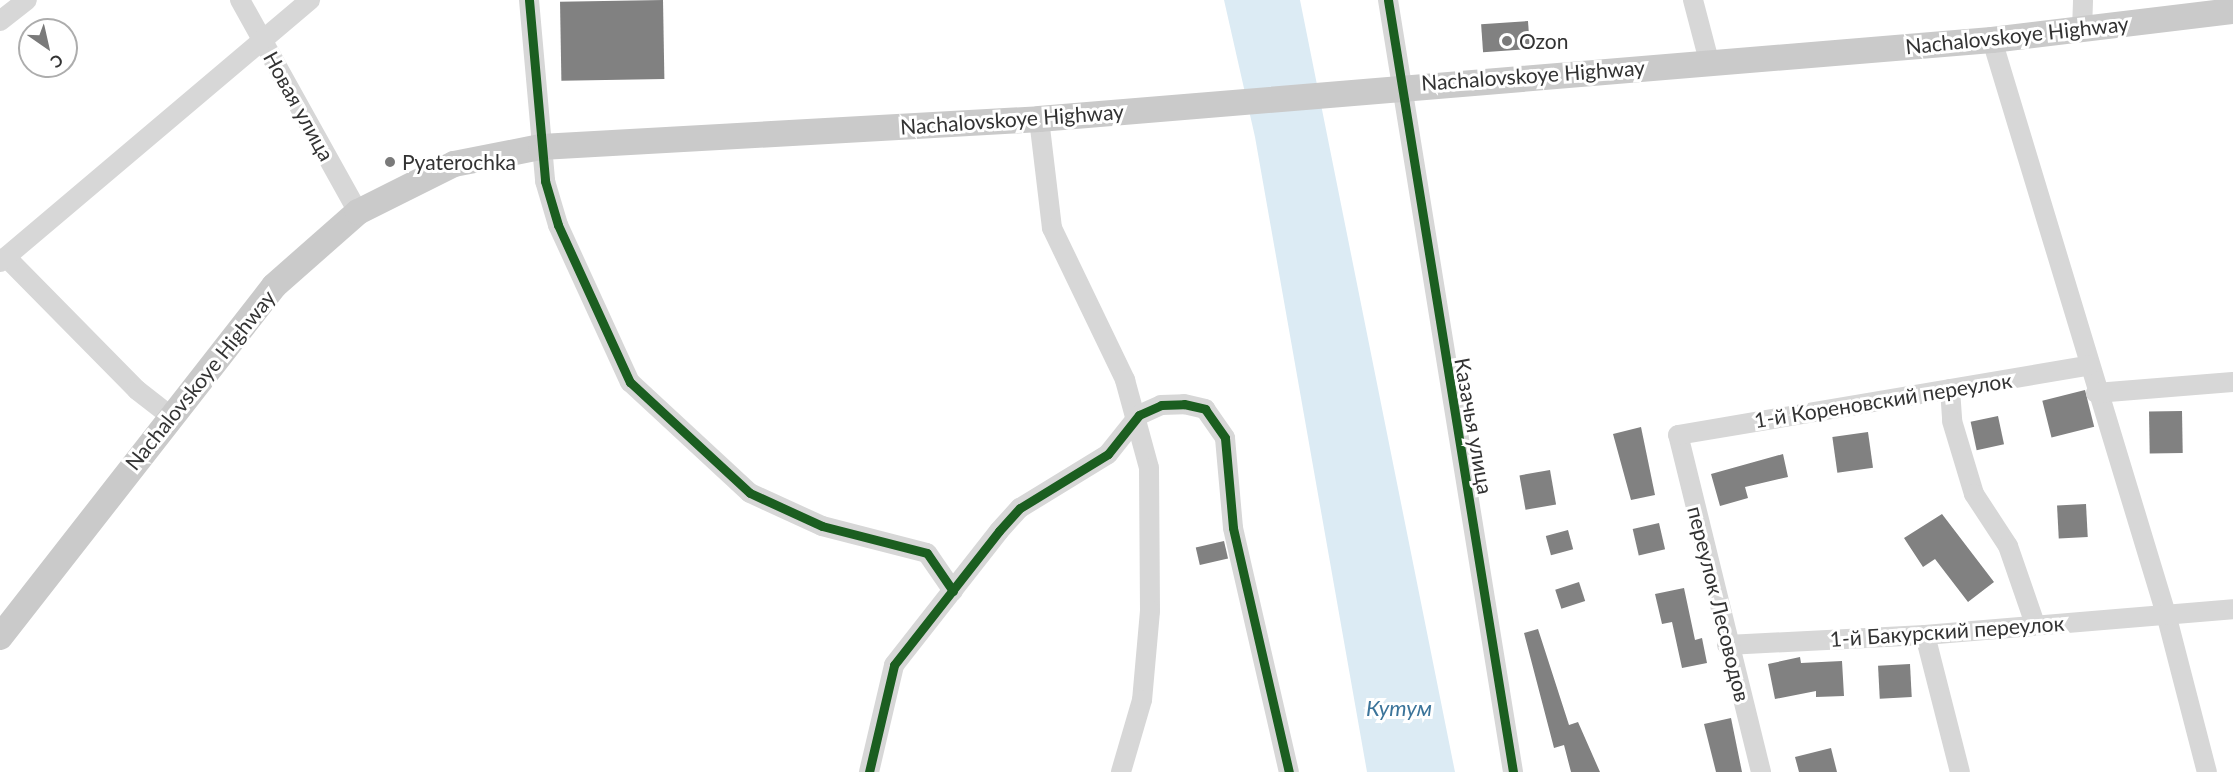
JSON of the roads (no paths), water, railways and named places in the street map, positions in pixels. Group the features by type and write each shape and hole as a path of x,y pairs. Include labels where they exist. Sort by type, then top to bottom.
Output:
{"main road":[{"name":"Nachalovskoye Highway","path":"4,624 274,286 358,212 454,164 541,147 1039,119 1402,85 1992,40 2233,11"}],"street":[{"path":"0,21 27,0"},
{"name":"Новая улица","path":"240,0 358,212"},
{"path":"170,415 129,382 3,259 260,37 310,0"},
{"path":"529,0 541,147 558,225 630,382 750,493 822,526 927,553 953,591"},
{"name":"Казачья улица","path":"1388,0 1513,772"},
{"path":"1693,0 1709,61"},
{"path":"2082,30 2083,0"},
{"path":"1992,40 2096,393 2166,614 2207,772"},
{"path":"1039,119 1052,228 1139,415 1149,468 1149,611 1142,700 1121,772"},
{"name":"1-й Кореновский переулок","path":"1678,435 2088,366"},
{"path":"2096,393 2233,382"},
{"path":"1950,389 1952,421 1974,494 2008,546 2035,624"},
{"path":"869,772 894,665 1020,508 1108,454 1139,415 1161,405 1204,409 1225,438 1233,528 1289,772"},
{"name":"переулок Лесоводов","path":"1678,435 1727,645 1761,772"},
{"name":"1-й Бакурский переулок","path":"1727,645 1925,635 2233,609"},
{"path":"1925,635 1960,772"}],"water":[{"name":"Кутум","path":"1224,0 1300,0 1455,772 1367,772 1255,137"}],"place":[{"name":"Ozon","path":"1507,41"},
{"name":"Pyaterochka","path":"390,162"}]}
